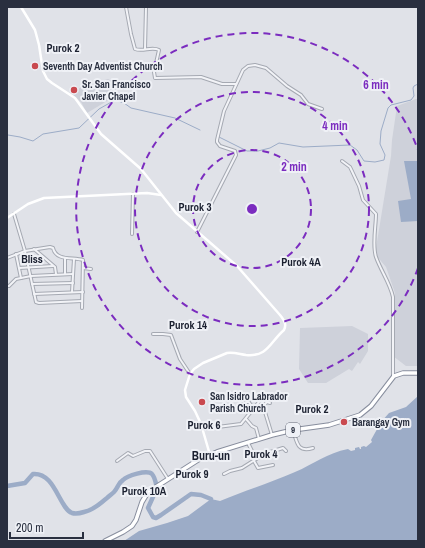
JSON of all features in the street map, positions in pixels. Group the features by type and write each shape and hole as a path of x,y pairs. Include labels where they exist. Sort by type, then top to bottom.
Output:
{"highway":[{"path":"393,378 403,373 418,373"},
{"name":"9","path":"105,541 132,526 136,520 145,495 153,488 198,460 247,442 272,435 293,430 329,425 360,415 371,406 393,378"}],"street":[{"path":"21,7 36,34 46,76 52,83 74,98 106,140 141,169 176,214 242,272 280,315 285,325 284,330 262,353 249,355 227,352 198,366 190,374 185,394 187,400 195,411 202,428 210,455"},
{"path":"126,7 134,47 137,50 159,50 154,72 155,78 199,76 222,84 236,84"},
{"path":"145,49 146,7"},
{"path":"197,232 236,155 235,150 220,146 217,141 217,133 224,110 243,70 248,66 258,65 271,72 287,86 301,95 308,104 322,109"},
{"path":"342,161 350,167 360,186 363,200 376,214 374,251 382,273 391,288 393,297 393,378"},
{"path":"7,218 28,204 44,198 147,193 162,196"},
{"path":"132,234 133,194"},
{"path":"14,214 26,251 36,302 82,301"},
{"path":"7,258 34,249 52,247 57,256 83,260 82,308"},
{"path":"34,249 56,269 56,274"},
{"path":"16,254 21,278"},
{"path":"65,258 65,274"},
{"path":"72,292 74,258"},
{"path":"19,268 53,266"},
{"path":"83,268 91,269"},
{"path":"7,286 16,279 30,276 73,274"},
{"path":"32,284 73,283"},
{"path":"34,294 83,292"},
{"path":"153,334 172,335 180,359 190,374"},
{"path":"260,394 269,403 264,405 272,435"},
{"path":"202,428 238,425 246,419 263,397"},
{"path":"226,407 238,407 248,402 253,408"},
{"path":"246,419 256,428 259,439"},
{"path":"293,430 301,449 306,450 313,448"},
{"path":"247,442 258,468 273,465"},
{"path":"224,474 242,468 267,453 283,448 286,451"},
{"path":"117,461 128,453 133,456 144,451 150,451 168,479"}],"shaded area":[{"path":"108,79 114,82 116,90 112,98 87,113 81,102 72,94 81,87"},
{"path":"418,99 418,366 406,366 393,356 395,293 386,267 375,254 391,156 397,106"},
{"path":"352,326 368,334 368,351 360,364 358,362 352,371 349,369 326,383 308,383 299,369 300,328"}],"water":[{"path":"404,161 418,161 418,221 401,222 398,201 411,199"},
{"path":"418,396 418,541 124,541 139,531 188,516 211,499 220,501 286,476 334,453 348,449 351,451 359,447 361,449 361,447 364,446 366,447 372,442 371,440 381,422 389,413 406,407"}],"waterway":[{"path":"219,137 247,151 258,151 270,148 279,143 303,147 350,145 357,150 364,161 375,162 384,160 385,155 380,144 381,131 388,108 391,105 411,100 414,96 413,88 418,84"},
{"path":"8,135 33,141 43,134 79,128 99,109 115,100 124,103 131,108 175,118 200,130"},
{"path":"7,486 25,483 33,474 40,475 52,484 67,510 72,513 80,513 94,508 114,492 121,481 125,478 146,472 152,474 157,488 148,508 153,517 156,518 161,515 191,494 201,495 211,499"}],"place":[{"name":"Seventh Day Adventist Church","path":"35,66"},
{"name":"Sr. San Francisco Javier Chapel","path":"74,90"},
{"name":"San Isidro Labrador Parish Church","path":"202,402"},
{"name":"Barangay Gym","path":"344,422"}],"district":[{"name":"Purok 2","path":"63,48"},
{"name":"Purok 3","path":"195,207"},
{"name":"Bliss","path":"32,259"},
{"name":"Purok 4A","path":"301,262"},
{"name":"Purok 14","path":"188,325"},
{"name":"Purok 2","path":"312,409"},
{"name":"Purok 6","path":"204,425"},
{"name":"Purok 4","path":"261,454"},
{"name":"Buru-un","path":"211,456"},
{"name":"Purok 9","path":"192,474"},
{"name":"Purok 10A","path":"144,491"}]}
